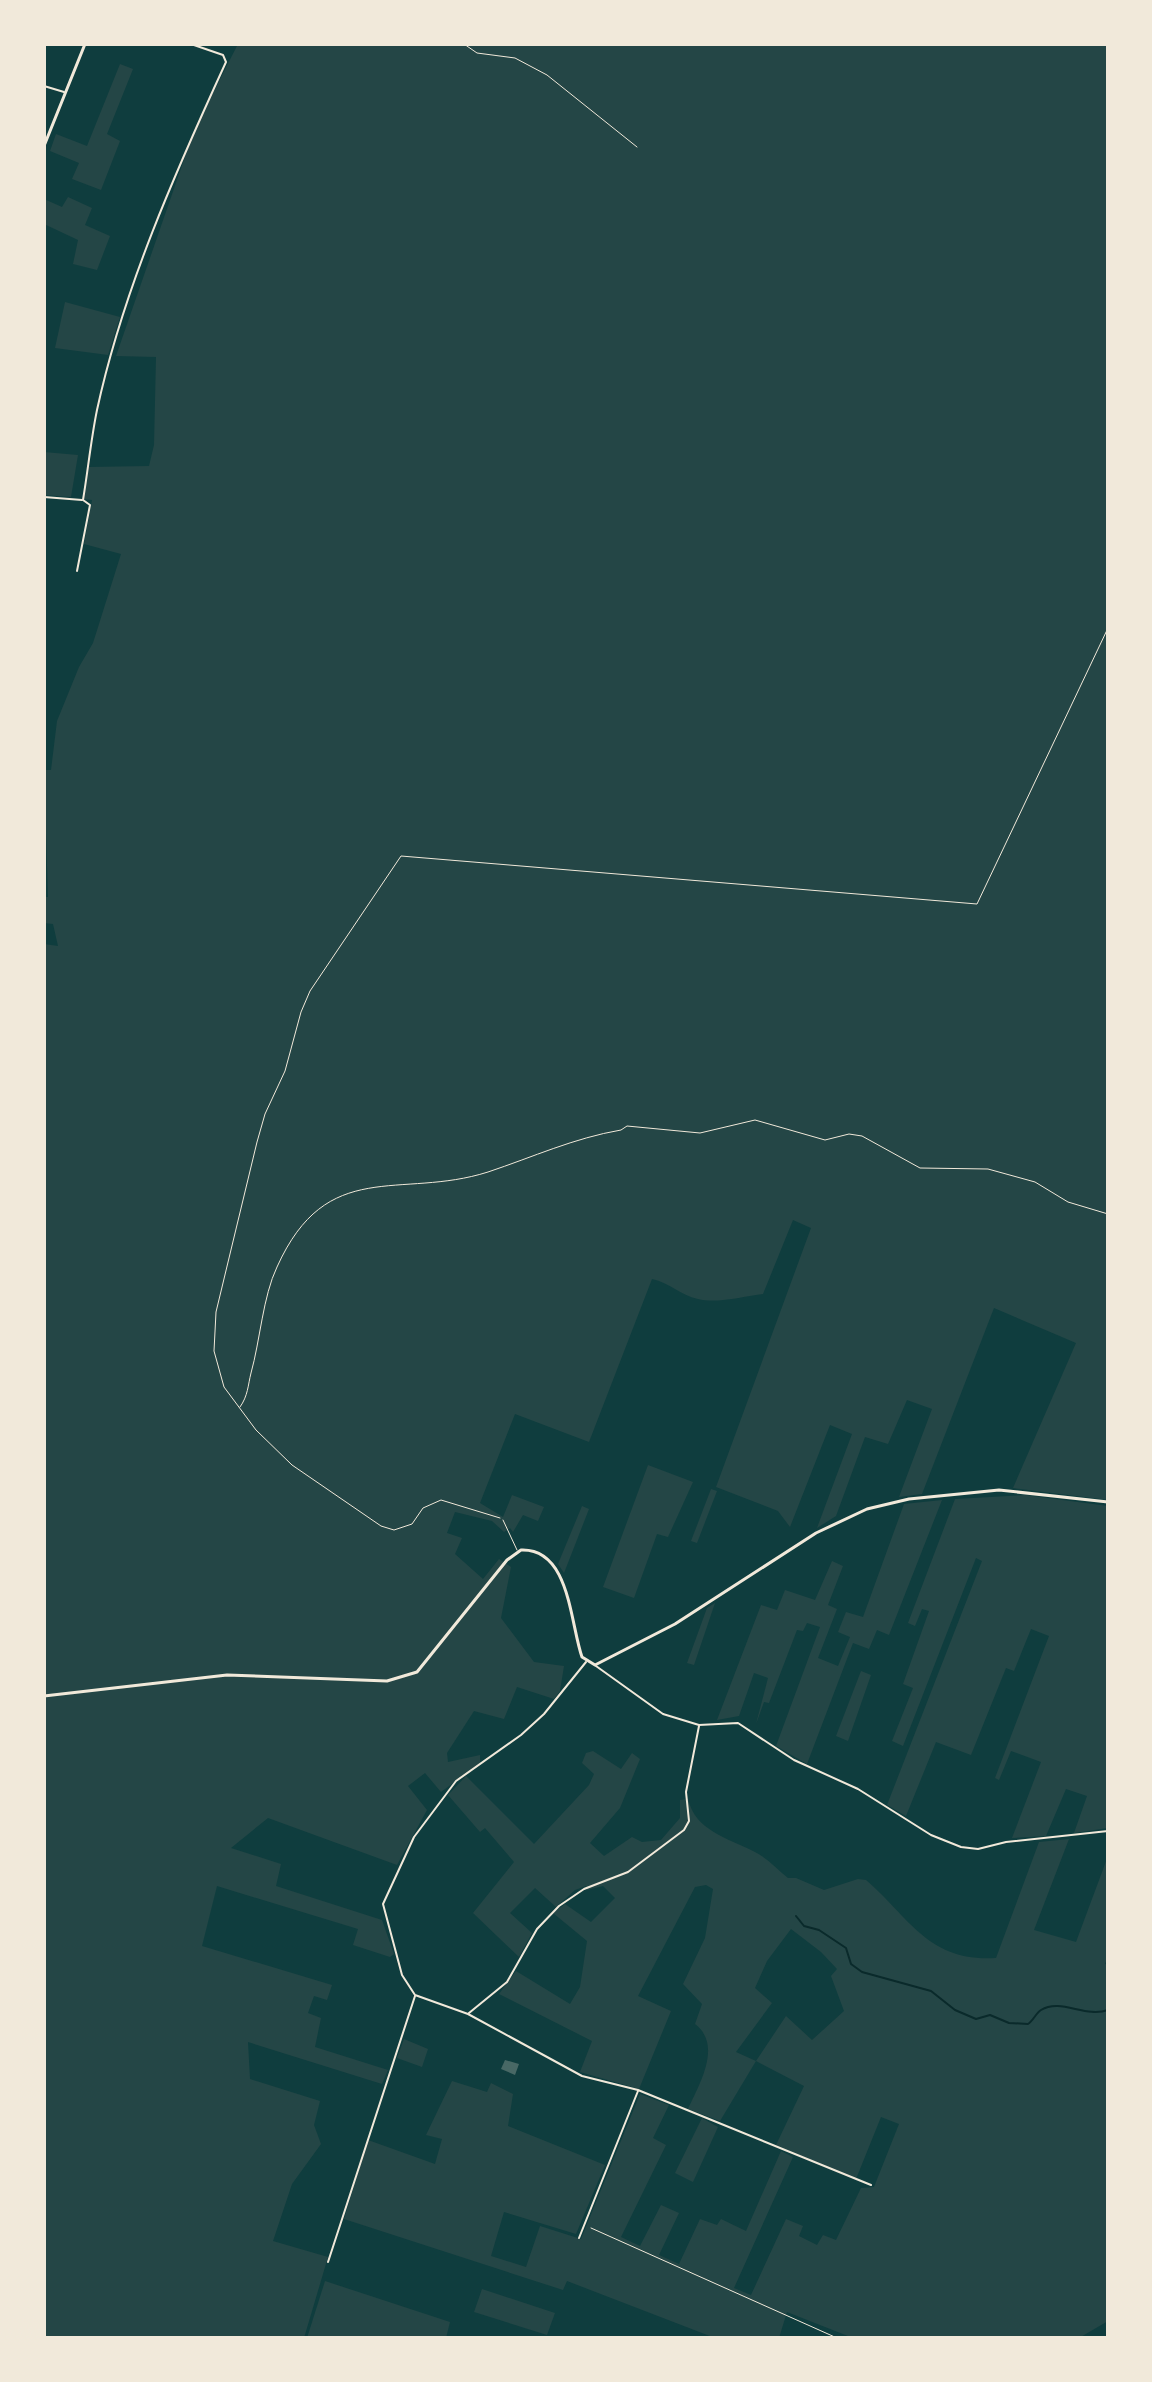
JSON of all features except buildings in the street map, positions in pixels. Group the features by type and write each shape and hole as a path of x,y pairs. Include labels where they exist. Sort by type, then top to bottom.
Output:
{"street":[{"path":"44,146 85,44"},
{"path":"83,500 97,410 126,309 195,126 226,62 223,55 191,44"},
{"path":"44,86 65,93"},
{"path":"44,497 83,500 90,505 77,571"},
{"path":"595,1665 675,1624 816,1533 867,1509 909,1499 999,1490 1108,1502"},
{"path":"44,1696 205,1676 405,1679 430,1659 507,1560 518,1552 534,1551 554,1566 586,1662"},
{"path":"586,1662 595,1665 663,1714 699,1725 738,1723 794,1760 858,1789 931,1835 961,1847 978,1849 1006,1842 1108,1831"},
{"path":"586,1662 544,1714 521,1735 456,1781 408,1847 385,1894 382,1910 402,1975 415,1995 468,2014 582,2076 638,2090 871,2185"},
{"path":"468,2014 507,1982 537,1929 559,1906 584,1889 628,1872 684,1830 689,1821 686,1792 699,1725"},
{"path":"328,2262 415,1995"},
{"path":"579,2238 638,2090"}],"lane":[{"path":"503,1520 518,1552"}],"path":[{"path":"464,44 477,53 515,58 547,75 637,147"},
{"path":"503,1520 441,1500 423,1508 412,1524 394,1530 385,1529 292,1465 239,1409 219,1376 214,1351 213,1324 265,1114 285,1071 310,991 401,856 977,904 1108,628"},
{"path":"239,1409 248,1391 259,1353 276,1268 299,1225 360,1187 441,1181 488,1172 577,1139 627,1126 700,1133 726,1124 755,1120 825,1140 849,1134 862,1136 920,1168 988,1169 1035,1182 1068,1202 1108,1214"},
{"path":"586,2220 596,2232 837,2338"}],"shaded area":[{"path":"238,44 1108,44 1108,1500 1013,1488 1076,1343 994,1308 922,1494 899,1497 932,1409 907,1400 888,1444 865,1437 836,1516 817,1528 852,1434 830,1425 790,1527 778,1511 716,1487 811,1228 793,1220 763,1294 705,1300 652,1279 589,1442 515,1414 480,1503 503,1517 512,1495 544,1507 538,1521 523,1515 513,1532 510,1528 504,1532 492,1521 455,1512 447,1533 462,1538 455,1554 483,1579 499,1559 511,1567 501,1618 534,1662 564,1666 560,1691 554,1699 517,1687 504,1719 474,1711 447,1753 448,1762 480,1755 480,1763 441,1792 425,1773 408,1786 427,1810 397,1865 268,1818 231,1848 281,1864 276,1886 382,1920 394,1954 390,1957 353,1945 358,1929 217,1886 202,1946 332,1985 327,2000 314,1996 308,2013 321,2018 315,2047 388,2070 382,2084 248,2042 250,2079 320,2101 314,2125 321,2144 292,2184 273,2241 328,2257 304,2338 44,2338 44,944 58,946 53,924 44,923 44,897 48,897 44,770 51,770 57,721 79,667 93,643 121,554 84,544 92,500 83,499 89,467 149,466 154,445 156,357 116,356 195,128"},
{"path":"120,64 133,69 107,134 120,141 101,190 72,179 79,163 50,151 56,134 87,146"},
{"path":"68,197 92,208 85,225 110,236 97,270 73,264 78,240 44,224 44,199 62,207"},
{"path":"65,302 120,317 108,355 55,348"},
{"path":"44,452 78,455 71,497 44,495"},
{"path":"648,1465 693,1482 668,1537 657,1534 634,1598 603,1587"},
{"path":"711,1489 717,1491 697,1543 691,1541"},
{"path":"1025,1495 1108,1506 1108,1828 1074,1833 1087,1796 1066,1789 1046,1836 1012,1838 1041,1762 1011,1751 999,1780 995,1778 1049,1636 1031,1629 1014,1671 1006,1668 971,1755 936,1742 906,1816 887,1805 982,1561 976,1558 903,1746 892,1741 913,1688 903,1684 929,1611 922,1609 915,1626 908,1623 955,1499"},
{"path":"942,1500 889,1635 877,1630 869,1649 853,1643 807,1764 776,1746 820,1627 807,1623 803,1631 797,1630 769,1703 764,1702 756,1724 768,1678 754,1673 739,1716 717,1720 761,1605 777,1610 785,1590 815,1600 832,1561 843,1566 828,1605 837,1609 818,1658 838,1666 850,1637 838,1632 846,1612 863,1617 904,1504"},
{"path":"582,1506 589,1509 564,1573 558,1564"},
{"path":"715,1603 694,1665 687,1663 707,1608"},
{"path":"861,1671 871,1675 848,1741 836,1736"},
{"path":"593,1751 621,1769 632,1753 640,1759 620,1808 590,1843 604,1856 632,1837 642,1842 661,1840 680,1818 680,1800 688,1799 697,1818 705,1826 758,1854 788,1878 796,1878 824,1890 858,1879 866,1880 922,1935 953,1953 973,1957 996,1958 1039,1842 1069,1839 1034,1930 1076,1942 1108,1856 1108,1956 1105,1964 1108,1965 1108,2321 1079,2338 853,2338 787,2312 779,2338 715,2338 567,2281 563,2290 344,2219 368,2140 435,2164 442,2139 426,2135 452,2081 487,2092 491,2083 513,2094 508,2126 605,2165 576,2234 504,2212 491,2256 526,2267 540,2226 581,2239 640,2094 669,2105 653,2138 666,2145 621,2237 640,2246 661,2205 679,2213 659,2255 679,2264 700,2219 717,2225 721,2219 746,2231 781,2151 793,2157 734,2288 751,2295 786,2219 803,2226 799,2236 817,2245 823,2235 836,2240 861,2188 874,2187 899,2124 881,2117 856,2179 776,2145 804,2086 756,2061 720,2121 688,2109 708,2054 703,2033 695,2024 702,2004 683,1984 705,1938 713,1889 706,1885 695,1887 638,1996 671,2011 639,2089 580,2072 592,2041 499,1994 516,1971 570,2004 580,1987 587,1941 553,1913 565,1904 591,1922 615,1898 603,1886 587,1890 586,1886 575,1890 556,1907 535,1888 510,1913 532,1933 519,1957 473,1913 514,1862 485,1828 480,1832 448,1795 466,1776 534,1844 589,1785 594,1774 582,1763 586,1753","holes":["791,1929 837,1969 831,1976 844,2011 812,2040 786,2016 756,2061 736,2052 772,2003 755,1988 767,1961"]},
{"path":"404,2039 428,2049 422,2067 397,2058"},
{"path":"702,2118 718,2127 693,2182 675,2173"},
{"path":"325,2281 450,2322 446,2338 307,2338"},
{"path":"482,2289 555,2313 547,2335 474,2312"}],"waterway":[{"path":"796,1916 804,1926 819,1930 846,1948 851,1964 862,1972 931,1991 955,2010 976,2019 990,2015 1009,2023 1028,2024 1039,2011 1049,2007 1091,2012 1108,2010"}]}
